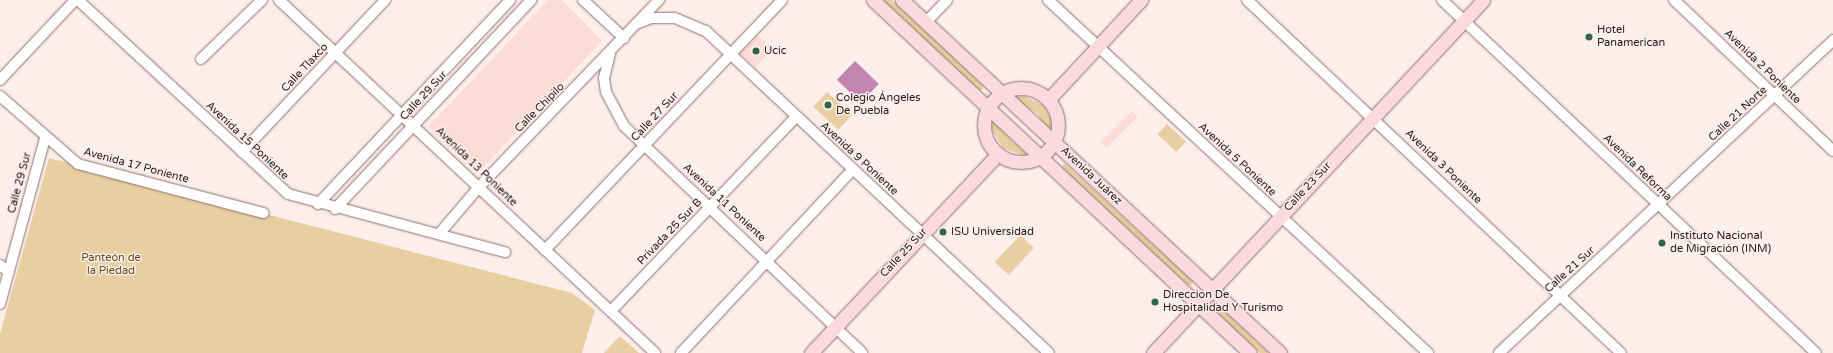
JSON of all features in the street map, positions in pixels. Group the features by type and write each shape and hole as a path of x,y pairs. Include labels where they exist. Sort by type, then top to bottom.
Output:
{"main road":[{"name":"Avenida Juárez","path":"873,0 1250,353"},
{"name":"Avenida Juárez","path":"902,0 1280,353"},
{"path":"1048,100 1141,0"},
{"name":"Calle 23 Sur","path":"1153,353 1483,0"},
{"path":"1021,88 1048,100 1057,117 1054,142 1040,157 1018,162 998,154 986,137 988,108 1002,93 1021,88"},
{"name":"Calle 25 Sur","path":"811,353 998,154"}],"street":[{"path":"0,80 76,0"},
{"name":"Avenida 15 Poniente","path":"76,0 288,194 335,209 439,234 505,252"},
{"path":"201,59 262,0"},
{"name":"Avenida 13 Poniente","path":"279,0 414,125 655,353"},
{"name":"Calle Tlaxco","path":"242,152 385,0"},
{"name":"Calle 29 Sur","path":"318,204 510,0"},
{"name":"Calle 29 Sur","path":"335,209 531,0"},
{"path":"583,0 624,38"},
{"name":"Calle Chipilo","path":"439,234 479,187 610,54 659,0"},
{"name":"Calle 27 Sur","path":"545,250 782,0"},
{"path":"926,22 947,0"},
{"name":"Avenida 5 Poniente","path":"1048,0 1428,353"},
{"name":"Avenida 3 Poniente","path":"1247,0 1621,353"},
{"name":"Avenida Reforma","path":"1442,0 1816,353"},
{"name":"Avenida 2 Poniente","path":"1674,0 1833,151"},
{"name":"Avenida 9 Poniente","path":"638,23 664,17 685,21 706,31 1049,353"},
{"name":"Calle 21 Norte","path":"1659,205 1833,40"},
{"name":"Avenida 11 Poniente","path":"610,54 604,78 606,92 624,126 644,147 768,260 862,353"},
{"name":"Avenida 17 Poniente","path":"0,96 45,138 78,164 264,213"},
{"name":"Privada 25 Sur B","path":"611,311 797,116"},
{"name":"Calle 29 Sur","path":"0,304 45,138"},
{"path":"681,353 853,169"},
{"name":"Calle 21 Sur","path":"1499,353 1659,205"},
{"path":"0,265 9,272"}],"shaded area":[{"path":"548,0 562,0 602,41 478,173 428,127"},
{"name":"Ucic","path":"757,35 772,49 755,68 740,53"},
{"path":"855,61 879,84 861,103 837,80"},
{"path":"1132,111 1138,117 1107,148 1101,142"}],"green space":[{"path":"882,0 892,0 983,85 983,89 979,90"},
{"path":"827,92 852,115 838,130 813,107"},
{"path":"1021,95 1043,105 1055,124 1054,130 1047,130 1037,113 1018,103 1017,98"},
{"path":"993,122 999,123 1013,143 1028,150 1028,157 1003,148 991,128"},
{"path":"1167,124 1186,142 1176,152 1157,134"},
{"name":"Panteón de la Piedad","path":"49,158 572,293 595,310 582,353 0,353 0,334"},
{"path":"1064,163 1193,281 1192,285 1188,285 1062,168"},
{"path":"1020,235 1034,248 1009,275 995,262"},
{"path":"1212,302 1215,302 1269,353 1260,353 1210,307"},
{"path":"620,336 639,353 604,353"}],"place":[{"name":"Hotel Panamerican","path":"1589,37"},
{"name":"Ucic","path":"756,51"},
{"name":"Colegio Ángeles De Puebla","path":"828,105"},
{"name":"ISU Universidad","path":"943,232"},
{"name":"Instituto Nacional de Migración (INM)","path":"1662,243"},
{"name":"Direccion De Hospitalidad Y Turismo","path":"1155,302"}]}
